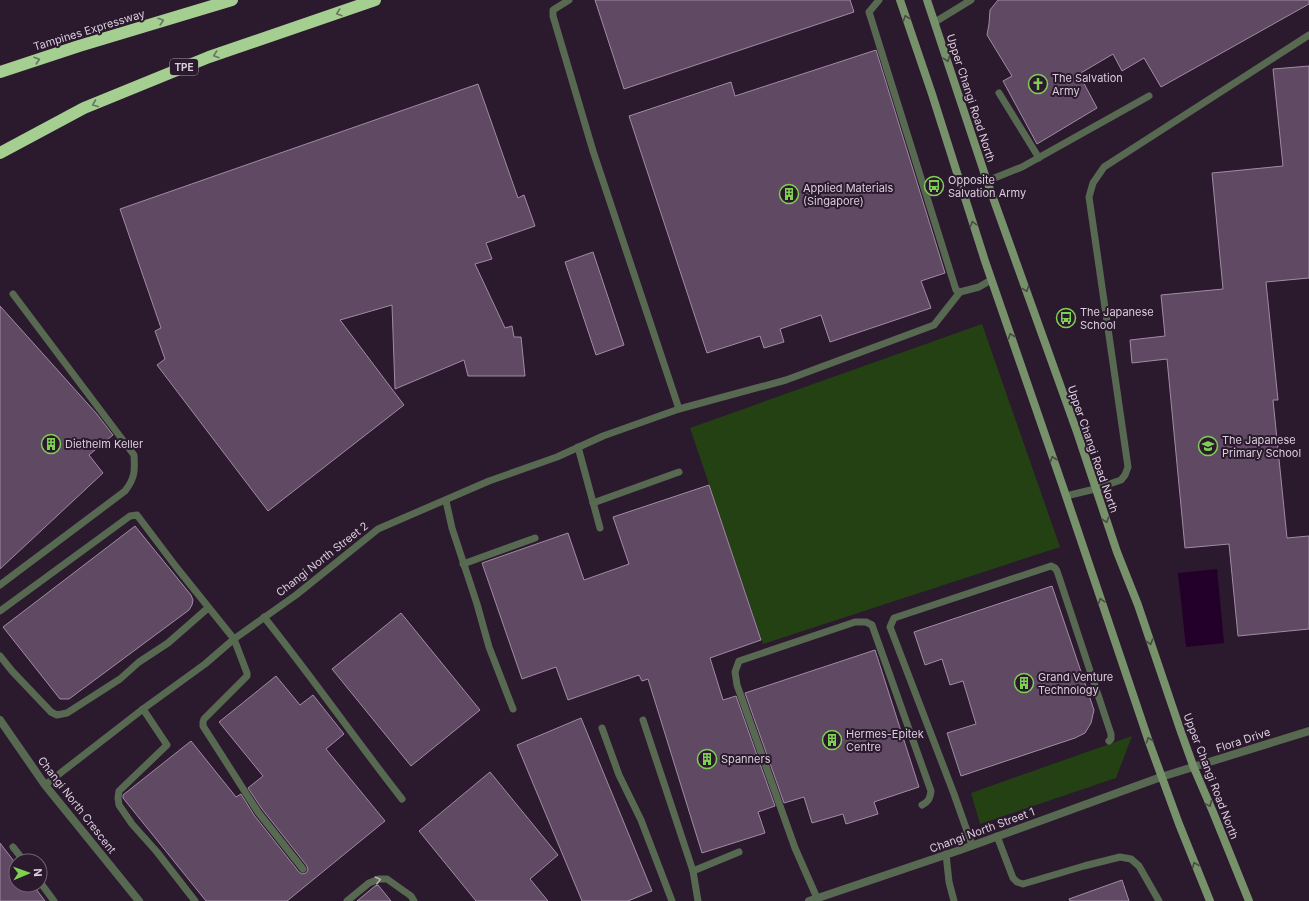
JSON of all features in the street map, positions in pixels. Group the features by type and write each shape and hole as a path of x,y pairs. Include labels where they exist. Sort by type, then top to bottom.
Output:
{"highway":[{"name":"Tampines Expressway","path":"0,72 79,46 232,0"},
{"name":"TPE","path":"0,153 84,108 209,57 375,0"}],"street":[{"path":"900,0 992,280 1161,777 1210,901"},
{"name":"Upper Changi Road North","path":"927,0 987,181 1095,489 1138,605 1194,768 1249,901"},
{"name":"Changi North Crescent","path":"0,720 45,785 139,901"},
{"name":"Flora Drive","path":"1161,777 1194,768 1309,731"},
{"name":"Changi North Street 1","path":"813,900 1161,777"}],"lane":[{"path":"569,0 553,10 553,16 593,151 678,409"},
{"path":"879,0 869,12 956,290 960,292 979,287 992,280"},
{"path":"935,22 971,0"},
{"path":"1066,496 1095,489 1121,480 1125,475 1128,466 1089,197 1093,184 1104,167 1309,35"},
{"path":"999,92 1038,158"},
{"path":"987,181 1022,167 1149,96"},
{"name":"Changi North Street 2","path":"45,785 205,664 234,639 296,595 378,530 489,481 557,457 603,436 678,409 786,380 934,325 960,292"},
{"path":"0,585 125,491 132,481 135,468 134,455 13,294"},
{"path":"578,447 600,528"},
{"path":"593,503 680,472"},
{"path":"446,501 452,528 489,647 513,709"},
{"path":"0,611 130,516 137,515 208,608 234,639 247,676 204,719 202,722 203,726 258,812 303,869"},
{"path":"463,564 535,538"},
{"path":"972,845 952,786 890,627 894,618 1051,566 1055,568 1060,578 1111,734 1111,739 1109,741"},
{"path":"0,656 46,707 57,716 67,713 120,679 140,662 168,643 208,608"},
{"path":"264,617 302,665 380,772 402,799"},
{"path":"813,900 737,685 734,672 739,661 855,622 866,622 872,625 931,791 928,802 922,805"},
{"path":"144,709 166,745 120,791 118,798 119,805 132,824 157,852 195,901"},
{"path":"643,720 693,871 698,901"},
{"path":"602,728 619,775 641,820 672,901"},
{"path":"997,836 1013,878 1017,882 1023,884 1120,857 1131,859 1139,866 1159,901"},
{"path":"13,847 18,853"},
{"path":"693,871 739,852"},
{"path":"946,854 949,882 954,901"},
{"path":"347,901 369,883 379,879 387,879 411,896 414,901"},
{"path":"48,893 54,901"}],"green space":[{"path":"982,324 1060,547 763,644 690,428"},
{"path":"1132,736 1116,778 980,824 971,793"}],"shaded area":[{"path":"1217,569 1224,643 1186,647 1178,573"}],"building":[{"path":"595,0 850,0 854,12 624,89"},
{"path":"998,0 1309,0 1309,4 1161,87 1144,58 1122,71 1113,54 1079,74 1097,108 1037,144 1003,81 1012,76 987,35 990,10"},
{"name":"Applied Materials (Singapore)","path":"876,50 945,273 921,281 931,308 830,342 821,315 780,329 784,342 764,348 760,336 707,353 629,116 731,82 735,96"},
{"path":"1309,66 1309,278 1266,282 1278,400 1273,400 1287,538 1309,536 1309,629 1238,636 1229,544 1185,548 1167,359 1132,363 1130,340 1165,336 1161,295 1223,289 1212,173 1283,166 1273,69"},
{"path":"478,84 518,198 524,195 535,226 486,243 492,259 475,264 505,328 512,326 514,337 521,337 525,376 468,376 464,360 395,389 392,305 340,320 404,405 268,511 157,365 165,359 155,331 161,328 120,209"},
{"path":"593,252 624,345 596,355 565,262"},
{"name":"Diethelm Keller","path":"0,306 96,413 113,435 89,455 103,473 0,569"},
{"path":"709,485 761,640 710,658 723,700 736,696 775,806 758,812 765,833 702,853 648,679 642,681 639,675 568,700 556,667 522,679 482,563 568,533 584,580 629,564 613,517"},
{"path":"135,526 191,595 193,600 192,605 189,610 69,699 60,699 3,627"},
{"name":"Grand Venture Technology","path":"1052,586 1094,710 1091,723 1085,733 1075,738 961,776 947,733 976,724 963,681 950,685 942,659 925,665 914,632"},
{"path":"401,613 480,710 411,766 332,669"},
{"name":"Hermes-Epitek Centre","path":"875,650 919,787 874,802 878,814 846,824 843,814 812,823 804,797 784,803 745,693"},
{"path":"276,676 300,705 313,695 344,734 326,749 385,821 287,901 206,901 123,798 123,795 191,741 236,797 241,794 254,815 299,872 302,874 306,873 308,870 307,866 262,809 248,788 263,776 219,722"},
{"path":"581,718 652,891 628,901 582,901 517,745"},
{"path":"490,772 558,855 530,879 548,901 476,901 419,831"},
{"path":"0,843 8,854 8,893 39,893 45,901 0,901"},
{"path":"1122,880 1129,901 1070,901 1069,899"},
{"path":"378,885 391,901 357,901 375,886"}],"place":[{"name":"The Salvation Army","path":"1038,84"},
{"name":"Opposite Salvation Army","path":"934,186"},
{"name":"Applied Materials (Singapore)","path":"789,194"},
{"name":"The Japanese School","path":"1066,318"},
{"name":"Diethelm Keller","path":"51,444"},
{"name":"The Japanese Primary School","path":"1208,446"},
{"name":"Grand Venture Technology","path":"1024,683"},
{"name":"Hermes-Epitek Centre","path":"832,740"},
{"name":"Spanners","path":"707,759"}]}
